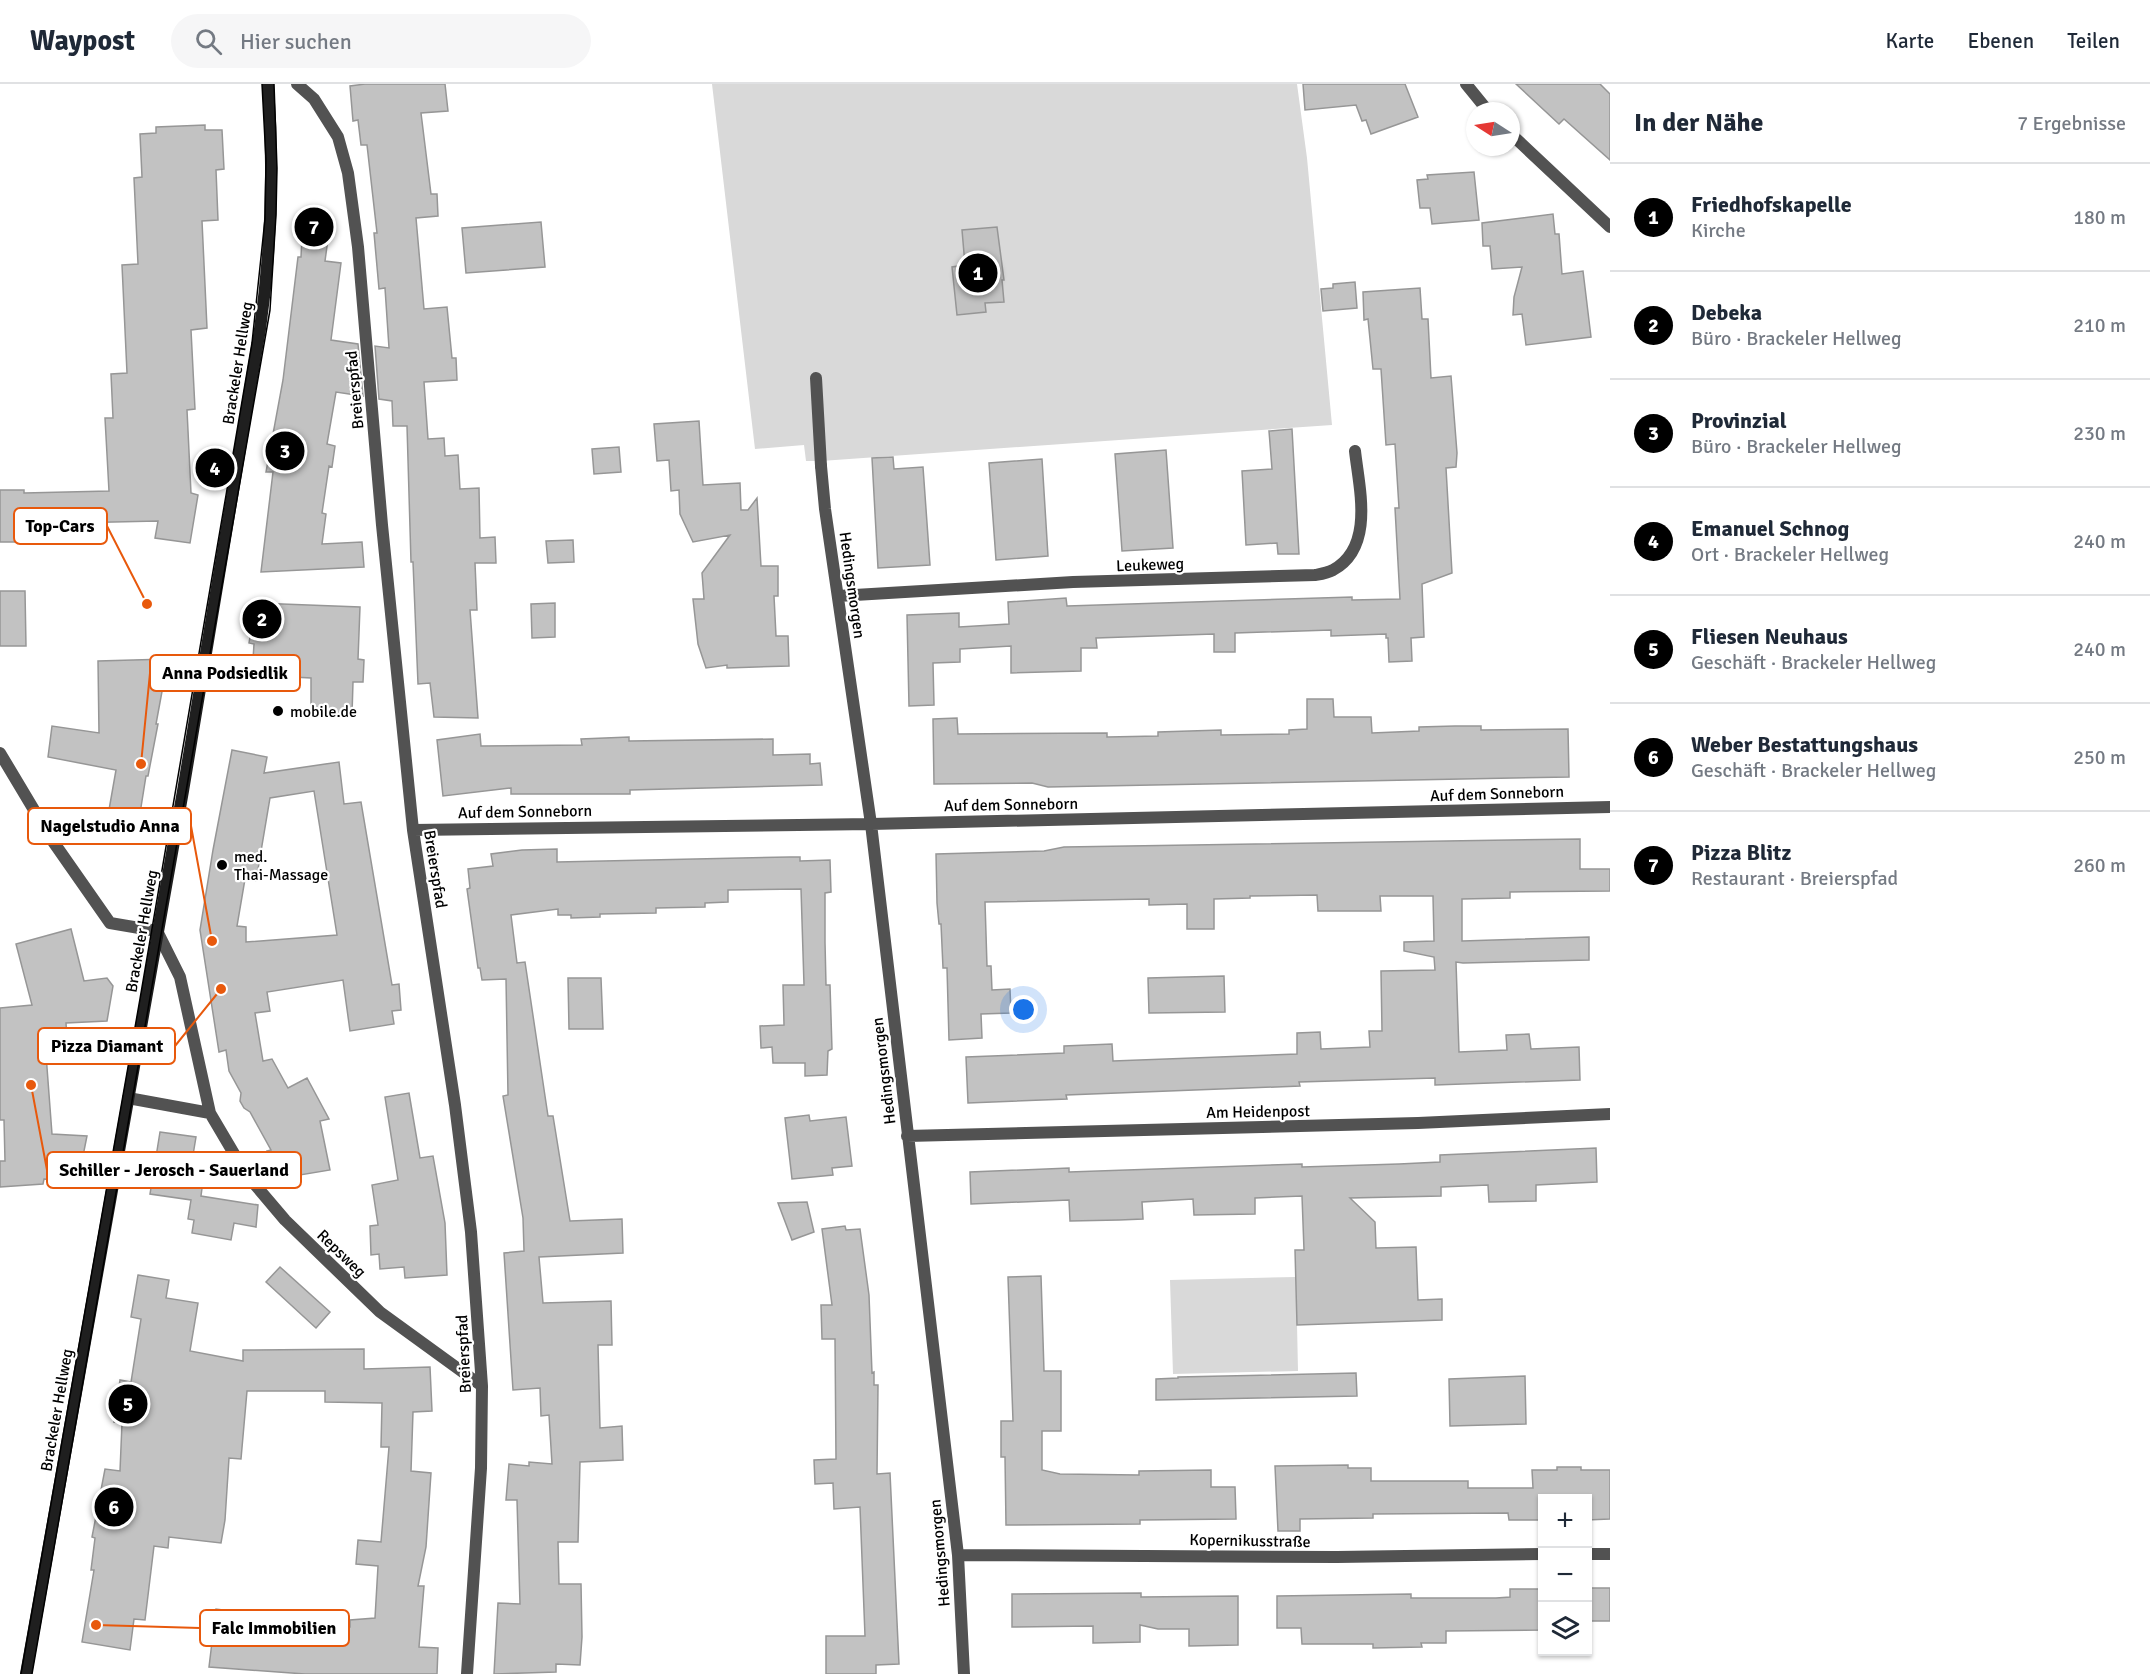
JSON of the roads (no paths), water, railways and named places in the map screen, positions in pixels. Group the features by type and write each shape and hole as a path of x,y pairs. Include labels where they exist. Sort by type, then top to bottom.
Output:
{"main road":[{"name":"Brackeler Hellweg","path":"26,1674 183,791 267,277 273,154 268,84"}],"street":[{"name":"Breierspfad","path":"297,84 314,99 338,137 348,173 358,247 382,525 413,830 457,1116 471,1232 482,1386 481,1468 466,1674"},
{"path":"1466,84 1481,102"},
{"path":"1520,142 1610,227"},
{"name":"Hedingsmorgen","path":"816,378 825,509 871,824 958,1555 964,1674"},
{"name":"Leukeweg","path":"838,596 1073,582 1315,575 1333,570 1348,557 1358,539 1362,517 1355,451"},
{"path":"0,753 52,840 110,923 158,932"},
{"name":"Auf dem Sonneborn","path":"413,830 871,824 1610,807"},
{"name":"Repsweg","path":"158,932 180,977 210,1113 246,1174 285,1220 380,1312 482,1386"},
{"path":"128,1098 210,1113"},
{"name":"Am Heidenpost","path":"907,1136 1418,1123 1610,1114"},
{"name":"Kopernikusstraße","path":"958,1555 1337,1557 1538,1554"},
{"path":"1592,1554 1610,1554"}],"tram line":[{"path":"21,1674 140,999 252,343 265,219 266,160 262,84"},
{"path":"32,1674 270,310 277,168 274,84"}],"place":[{"name":"Pizza Blitz","path":"314,227"},
{"name":"Friedhofskapelle","path":"978,273"},
{"name":"Provinzial","path":"285,451"},
{"name":"Emanuel Schnog","path":"215,468"},
{"name":"Top-Cars","path":"147,604"},
{"name":"Debeka","path":"262,619"},
{"name":"mobile.de","path":"278,711"},
{"name":"Anna Podsiedlik","path":"141,764"},
{"name":"med. Thai-Massage","path":"222,865"},
{"name":"Nagelstudio Anna","path":"212,941"},
{"name":"Pizza Diamant","path":"221,989"},
{"name":"Schiller - Jerosch - Sauerland","path":"31,1085"},
{"name":"Fliesen Neuhaus","path":"128,1404"},
{"name":"Weber Bestattungshaus","path":"114,1507"},
{"name":"Falc Immobilien","path":"96,1625"}]}
